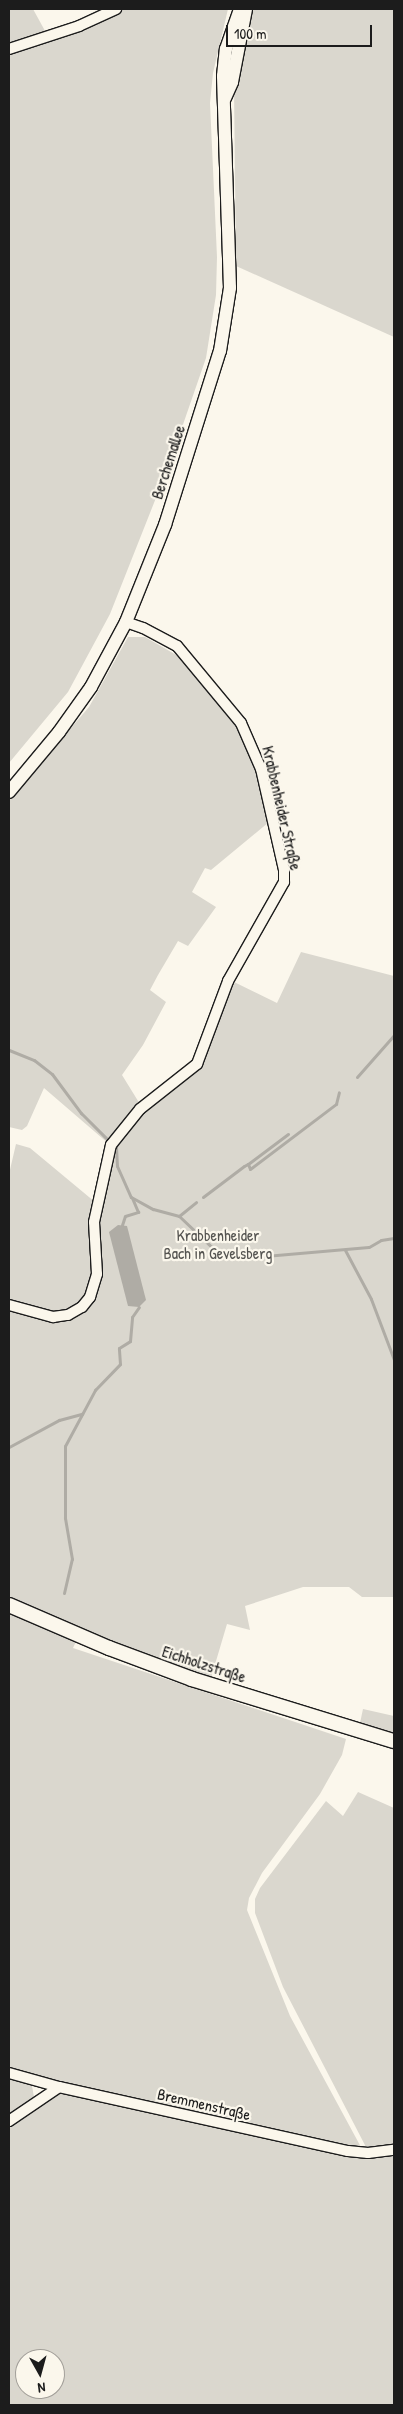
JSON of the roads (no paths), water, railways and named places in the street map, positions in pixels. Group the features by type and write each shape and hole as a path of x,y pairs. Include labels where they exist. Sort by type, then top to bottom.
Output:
{"main road":[{"name":"Eichholzstraße","path":"9,1605 109,1648 192,1679 394,1741"}],"street":[{"path":"9,49 79,26 116,9"},
{"name":"Berchemallee","path":"9,792 59,732 91,687 126,622 165,525 220,351 230,288 224,100 226,50 240,9"},
{"name":"Berchemallee","path":"224,100 232,82 246,9"},
{"name":"Krabbenheider Straße","path":"9,1305 53,1317 68,1315 82,1307 90,1296 96,1274 96,1208 111,1145 140,1109 197,1064 228,981 284,882 284,870 261,770 241,723 177,646 143,628 126,622"},
{"name":"Bremmenstraße","path":"9,2073 59,2087 348,2151 368,2154 394,2150"},
{"path":"9,2121 59,2087"}],"waterway":[{"path":"357,1077 394,1035"},
{"path":"9,1050 34,1060 52,1074 81,1113 108,1140"},
{"path":"203,1197 244,1166 248,1164 250,1169 336,1104 339,1092"},
{"path":"248,1164 288,1134"},
{"path":"116,1147 117,1166 131,1197 153,1209 179,1216 217,1252 243,1258 369,1247 381,1240 394,1238"},
{"path":"122,1225 125,1216 138,1212 132,1198"},
{"path":"179,1216 196,1202"},
{"path":"345,1250 371,1299 394,1360"},
{"path":"64,1593 72,1559 65,1518 65,1446 95,1390 120,1364 119,1348 130,1341 132,1317 139,1307"},
{"path":"9,1447 59,1420 82,1414"}],"park label":[{"name":"Krabbenheider Bach in Gevelsberg","path":"218,1244"}]}
